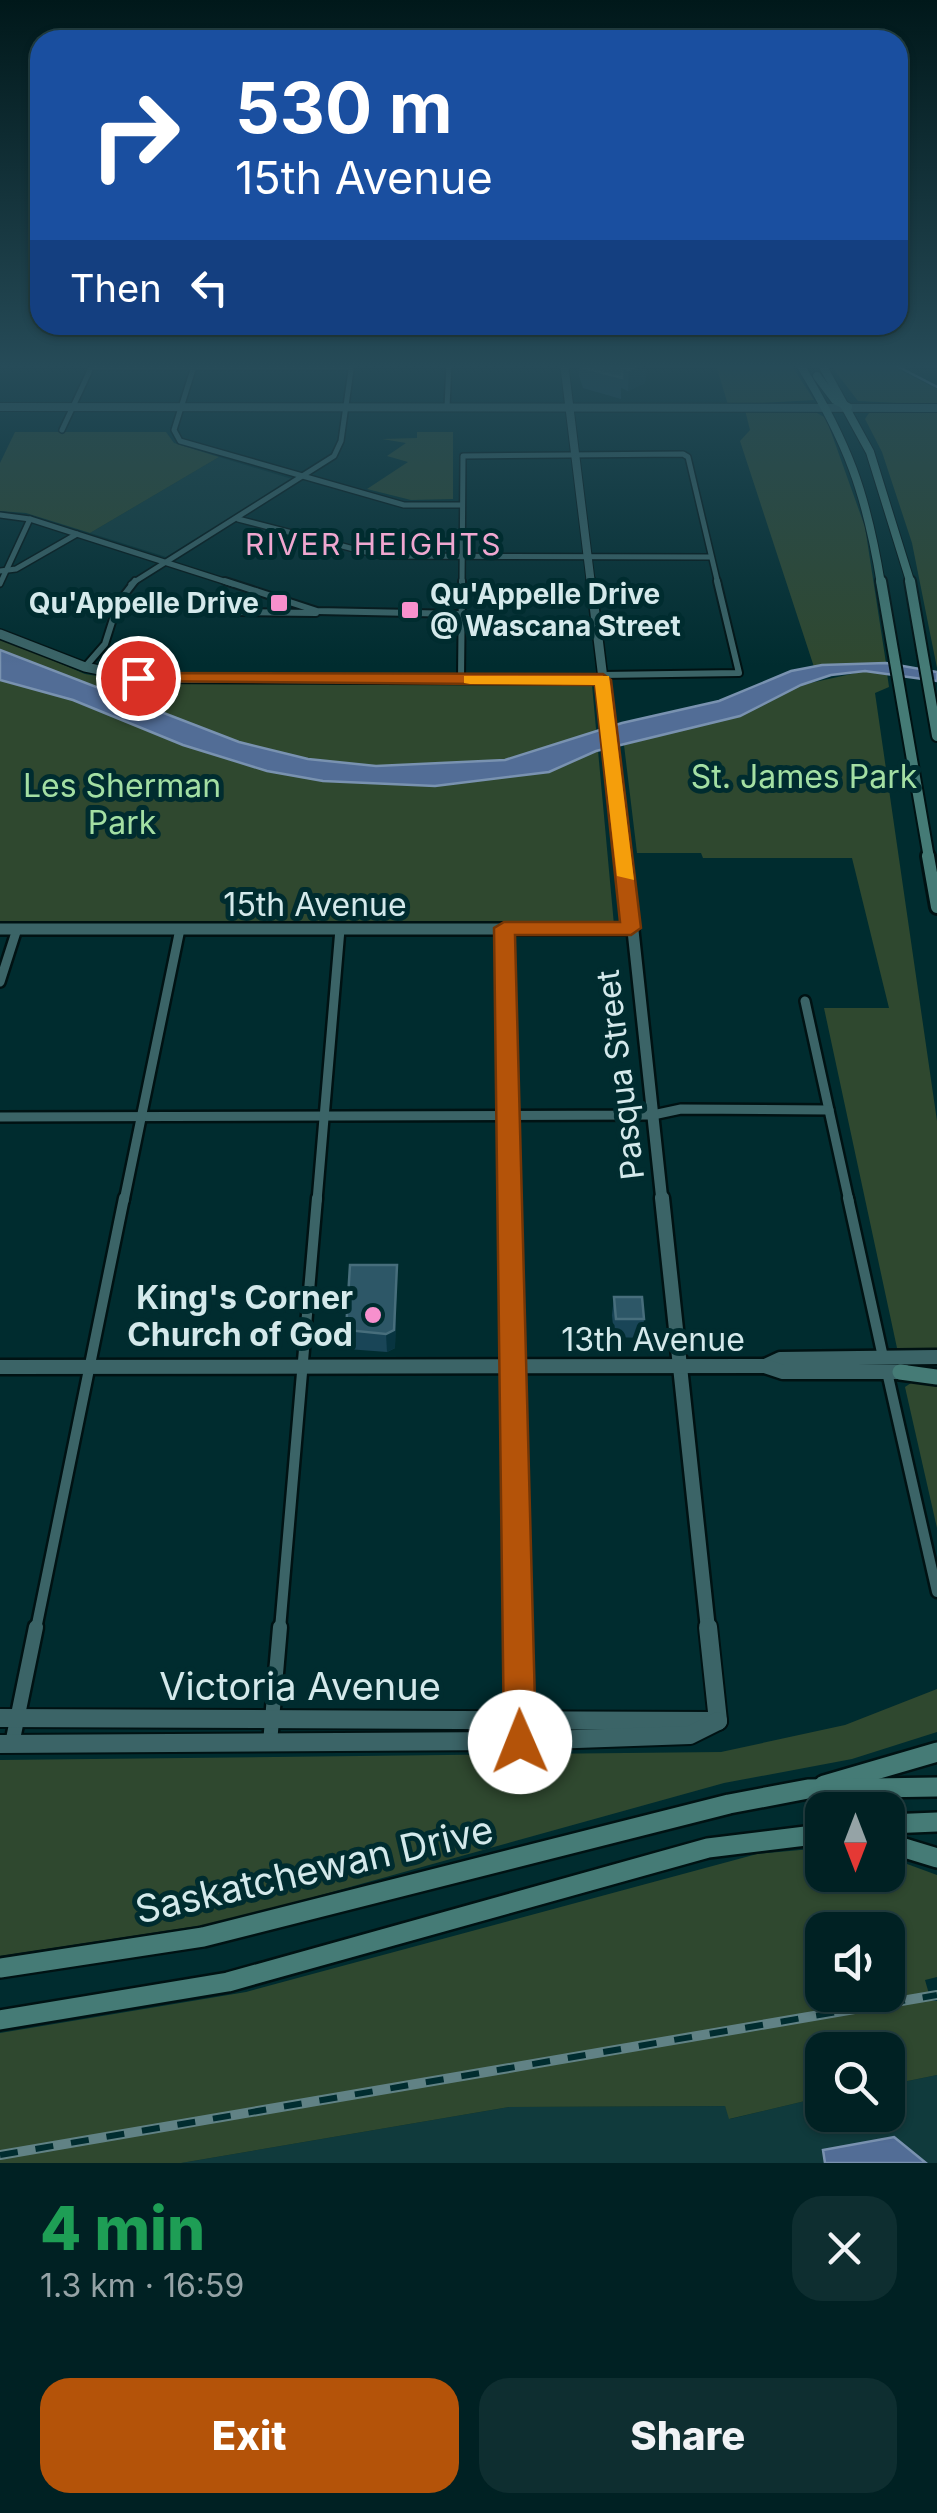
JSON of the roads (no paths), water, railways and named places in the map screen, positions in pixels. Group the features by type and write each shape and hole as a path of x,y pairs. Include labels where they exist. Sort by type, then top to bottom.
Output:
{"main road":[{"path":"851,464 868,506 937,907"},
{"path":"878,464 898,520 937,736"},
{"path":"894,1372 937,1374"},
{"path":"808,1790 937,1752"},
{"name":"Saskatchewan Drive","path":"0,1968 203,1937 729,1804 808,1790 937,1787"},
{"path":"905,1823 937,1822"},
{"path":"0,2020 228,1982 708,1848 805,1836"},
{"path":"905,1848 937,1858"}],"street":[{"path":"260,464 404,505 462,505"},
{"path":"85,668 105,644 124,591 323,464"},
{"path":"461,679 463,464"},
{"name":"Pasqua Street","path":"577,464 654,1115 718,1721"},
{"path":"0,634 85,668 160,679 461,679 739,673 690,464"},
{"path":"0,515 30,518 328,613"},
{"path":"0,584 30,518"},
{"path":"238,518 382,556 711,557"},
{"path":"3,571 77,534"},
{"path":"257,592 238,605 238,612 462,614"},
{"path":"504,928 520,1742"},
{"name":"15th Avenue","path":"0,929 631,928"},
{"path":"0,982 17,929"},
{"path":"6,1744 180,929"},
{"path":"270,1743 340,929"},
{"path":"805,1001 884,1356"},
{"path":"0,1118 654,1115 681,1109 829,1110"},
{"name":"13th Avenue","path":"766,1366 780,1359 937,1357"},
{"name":"13th Avenue","path":"0,1367 766,1366 784,1372 894,1372"},
{"path":"894,1372 937,1592"},
{"name":"Victoria Avenue","path":"9,1718 718,1721"},
{"name":"Victoria Avenue","path":"6,1744 520,1742 690,1735 718,1721"}],"water":[{"path":"0,650 239,742 308,759 376,766 505,760 622,723 719,701 791,671 822,665 886,663 937,672 937,681 865,671 831,675 801,685 740,716 596,751 549,772 435,786 323,781 267,771 183,745 73,700 0,680"},
{"path":"894,2137 926,2163 825,2163 823,2150"}],"railway":[{"path":"0,2155 937,1995"}],"place":[{"name":"Qu'Appelle Drive","path":"279,603"},
{"name":"Qu'Appelle Drive @ Wascana Street","path":"410,610"},
{"name":"King's Corner Church of God","path":"373,1315"}],"district":[{"name":"RIVER HEIGHTS","path":"374,544"}],"park label":[{"name":"St. James Park","path":"804,776"},
{"name":"Les Sherman Park","path":"122,804"}]}
